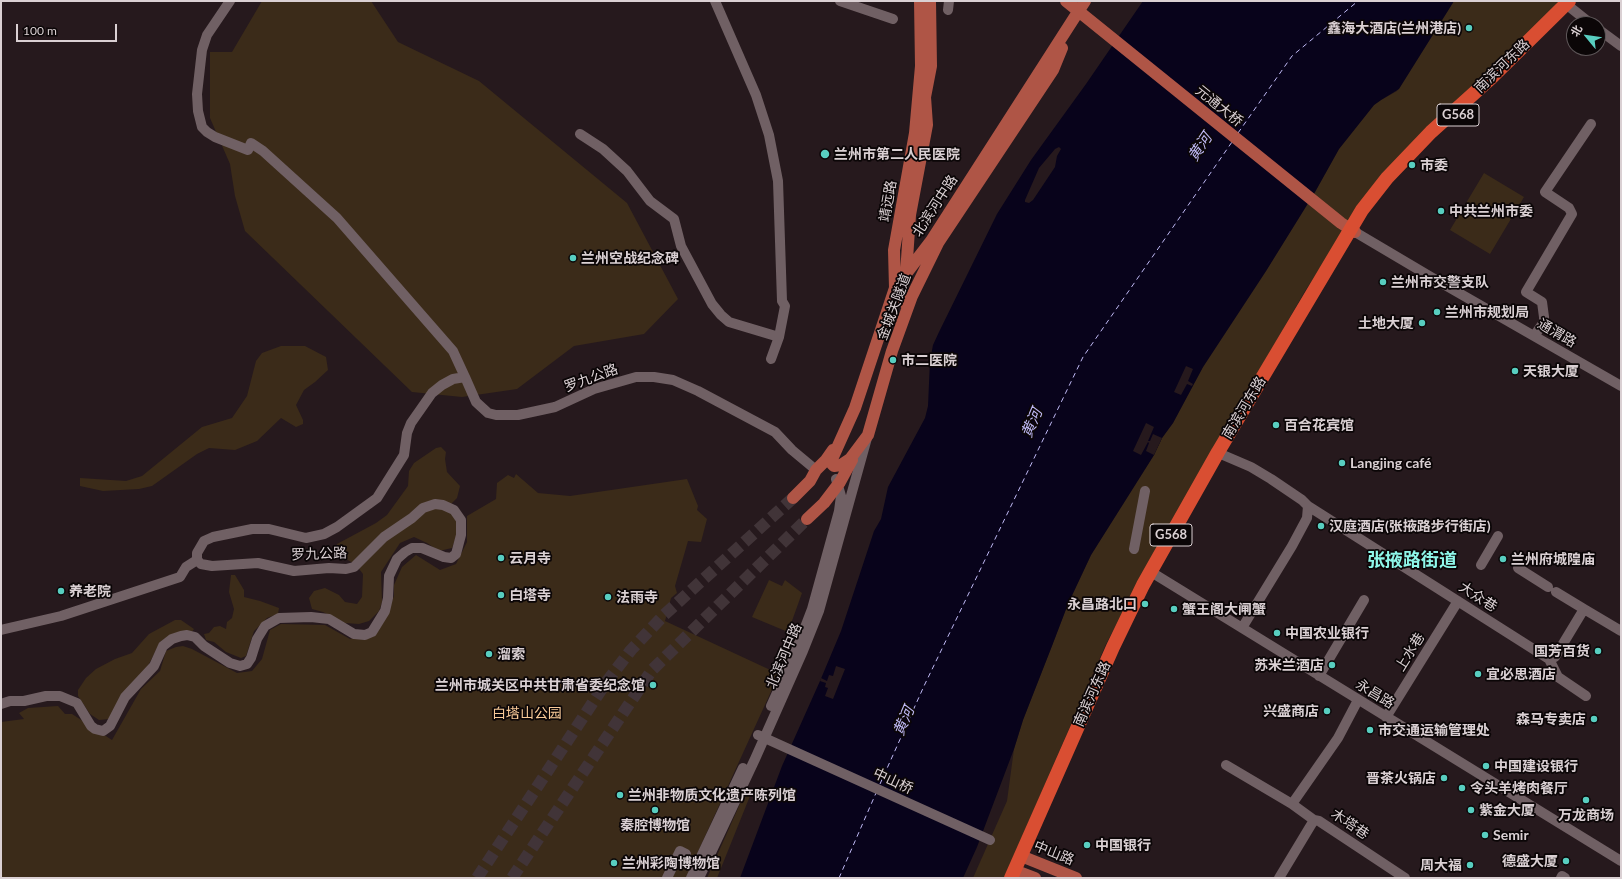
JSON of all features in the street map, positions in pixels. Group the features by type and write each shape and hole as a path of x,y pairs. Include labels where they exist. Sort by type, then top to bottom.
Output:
{"highway":[{"name":"南滨河东路","path":"1020,875 1024,856 1113,647 1143,585 1218,452 1349,228 1382,195 1424,147 1570,3"},
{"name":"南滨河东路","path":"1024,856 1119,648 1156,575 1349,228"}],"main road":[{"name":"靖远路","path":"894,288 894,250 915,133 921,66 920,1"},
{"name":"靖远路","path":"910,302 906,272 910,215 927,125 925,97 931,66 930,1"},
{"name":"元通大桥","path":"1066,1 1349,228"},
{"name":"北滨河中路","path":"839,440 855,408 894,288 931,241 1085,1"},
{"path":"839,440 833,457 832,464 834,466 841,465 850,458 868,434 892,351 910,302 938,243 1053,70 1062,48 1093,1"},
{"name":"金城关隧道","path":"807,519 824,503 840,482 860,446 874,409 890,356 900,336 919,281 937,241 1020,108 1062,48"},
{"path":"890,356 903,279 913,174 925,97"},
{"path":"894,288 910,302"},
{"path":"793,498 810,481 816,470 826,460 839,440"},
{"name":"中山路","path":"1024,856 1076,878"}],"street":[{"path":"230,1 207,35 202,50 197,94 198,111 202,127 215,137 248,150 251,143 263,150 337,218 453,351 465,377"},
{"path":"715,1 756,95 769,135 778,181 782,301 785,306 779,337 771,359"},
{"path":"840,1 893,19"},
{"path":"1570,3 1583,16"},
{"path":"1606,35 1621,46"},
{"path":"1534,336 1544,322 1542,302 1526,292 1572,214 1569,208 1545,192 1591,124"},
{"path":"580,134 603,149 627,171 650,201 674,219 681,246 712,304 721,315 729,322 779,337"},
{"name":"通渭路","path":"1349,228 1621,386"},
{"name":"罗九公路","path":"1,704 10,701 24,701 46,696 60,696 77,703 91,726 95,729 103,730 110,726 124,697 154,666 163,646 181,636 187,635 195,637 204,646 230,663 240,666 247,664 251,658 257,639 265,626 279,618 329,619 354,634 365,635 372,632 385,611 388,598 389,576 397,560 412,548 422,548 444,557 451,558 456,554 461,535 460,520 454,510 443,505 435,504 424,508 384,537 354,567 346,569 329,568 294,571 258,563 212,566 201,564 197,560 197,553 204,541 213,537 252,529 269,529 306,538 324,534 337,527 377,498 404,455 407,433 411,423 432,393 453,379 465,377 476,402 488,413 496,415 518,415 554,407 594,389 636,377 654,377 673,380 698,391 775,432 792,450 816,470"},
{"name":"北滨河中路","path":"691,878 803,650 818,611 868,434"},
{"name":"大众巷","path":"1223,455 1251,467 1302,500 1308,506 1549,659"},
{"name":"北滨河中路","path":"699,878 761,737 812,609 842,496 836,479 853,488"},
{"path":"1134,549 1145,491"},
{"path":"1242,628 1304,524 1307,518 1308,506"},
{"path":"1481,565 1498,536"},
{"path":"1,630 61,616 180,576 186,567 197,560"},
{"path":"1518,568 1621,631"},
{"name":"永昌路","path":"1156,575 1621,861"},
{"path":"1319,676 1364,600"},
{"name":"上水巷","path":"1386,717 1458,601"},
{"path":"1584,609 1554,657 1549,659 1558,677 1586,696"},
{"path":"1292,804 1338,738 1358,700"},
{"name":"中山桥","path":"761,737 784,746 990,840"},
{"path":"1226,765 1292,804 1314,820"},
{"name":"木塔巷","path":"1279,878 1314,820 1319,821 1405,878"},
{"path":"667,878 680,851 686,854"},
{"path":"1561,878 1562,876 1565,878"}],"green space":[{"path":"262,1 371,1 398,42 479,81 627,203 678,299 644,334 574,346 517,389 462,397 412,392 245,231 235,196 230,164 210,118 210,52 232,52"},
{"path":"1454,1 1562,1 1343,233 1305,291 1150,560 1106,644 1004,878 973,878 1007,801 1014,749 1023,720 1068,604 1091,555 1154,455 1162,438 1173,423 1203,367 1266,271 1315,192 1339,149 1374,105 1397,91"},
{"path":"1484,173 1524,197 1490,254 1450,230"},
{"path":"281,346 305,346 326,357 328,370 304,390 296,405 303,420 303,424 296,427 281,418 257,441 235,450 209,448 197,454 152,486 139,489 103,491 80,486 80,478 126,481 142,476 202,427 232,418 247,396 256,361 262,353"},
{"path":"441,447 446,452 445,459 447,472 460,486 457,498 449,506 457,523 456,537 452,548 439,551 414,537 400,543 381,572 382,602 379,611 369,621 359,624 345,623 323,612 312,609 309,598 314,591 325,588 339,595 345,602 357,604 362,597 363,574 356,565 338,554 337,544 376,523 387,515 408,486 409,471 414,463 436,448"},
{"name":"白塔山公园","path":"516,474 538,493 570,496 687,479 698,506 697,510 707,519 701,542 688,541 675,586 677,593 671,598 665,621 779,674 686,878 1,878 1,722 24,719 19,713 28,708 58,706 65,714 72,714 112,740 141,689 160,671 166,651 183,646 192,649 237,673 252,671 262,659 270,630 281,624 325,625 350,639 378,631 383,623 394,596 394,585 402,567 416,555 440,570 456,564 467,542 467,516 496,499 497,483 508,475 514,478"},
{"path":"231,575 235,575 244,590 244,597 279,608 278,614 267,618 254,631 246,656 241,658 226,652 214,642 206,640 204,634 209,633 214,627 220,626 226,629 227,622 232,618 234,609 229,592"},
{"path":"769,580 782,586 785,580 802,593 788,632 752,617"},
{"path":"175,620 181,620 194,629 191,633 169,636 160,642 149,664 109,719 99,720 90,714 78,696 78,690 86,678 96,669 115,659 132,653 149,634"},
{"path":"747,788 752,791 717,878 707,878"}],"water":[{"name":"黄河","path":"1143,1 1454,1 1399,89 1374,105 1339,149 1315,192 1266,271 1203,367 1173,423 1162,438 1154,455 1091,555 1068,604 1023,720 1014,749 977,847 963,878 740,878 782,766 841,631 874,531 881,519 888,487 925,418 928,406 930,361 933,345 997,214 1031,160","holes":["1059,147 1061,149 1057,156 1055,167 1033,200 1029,203 1025,202 1039,168 1055,149"]}],"pier":[{"path":"1186,366 1193,369 1188,381 1193,384 1192,386 1187,384 1181,395 1174,392"},
{"path":"1146,423 1154,427 1148,441 1150,441 1153,434 1162,438 1154,455 1146,451 1148,442 1141,455 1133,451"},
{"path":"836,666 845,669 833,699 825,696 828,688 825,687 826,683 820,681 821,678 827,681 829,675 833,676"}],"ferry route":[{"path":"1238,133 1292,56 1358,1"},
{"path":"880,784 924,686 1083,357 1232,142"},
{"path":"839,878 876,793"}],"tunnel":[{"path":"477,878 605,684 631,650 664,615 793,498"},
{"path":"512,878 652,670 807,519"}],"place":[{"name":"鑫海大酒店(兰州港店)","path":"1469,28"},
{"name":"兰州市第二人民医院","path":"825,154"},
{"name":"市委","path":"1412,165"},
{"name":"中共兰州市委","path":"1441,211"},
{"name":"兰州空战纪念碑","path":"573,258"},
{"name":"兰州市交警支队","path":"1383,282"},
{"name":"兰州市规划局","path":"1437,312"},
{"name":"土地大厦","path":"1422,323"},
{"name":"市二医院","path":"893,360"},
{"name":"天银大厦","path":"1515,371"},
{"name":"百合花宾馆","path":"1276,425"},
{"name":"Langjing café","path":"1342,463"},
{"name":"汉庭酒店(张掖路步行街店)","path":"1321,526"},
{"name":"云月寺","path":"501,558"},
{"name":"兰州府城隍庙","path":"1503,559"},
{"name":"养老院","path":"61,591"},
{"name":"白塔寺","path":"501,595"},
{"name":"法雨寺","path":"608,597"},
{"name":"永昌路北口","path":"1145,604"},
{"name":"蟹王阁大闸蟹","path":"1174,609"},
{"name":"中国农业银行","path":"1277,633"},
{"name":"国芳百货","path":"1598,651"},
{"name":"溜索","path":"489,654"},
{"name":"苏米兰酒店","path":"1332,665"},
{"name":"宜必思酒店","path":"1478,674"},
{"name":"兰州市城关区中共甘肃省委纪念馆","path":"653,685"},
{"name":"兴盛商店","path":"1327,711"},
{"name":"森马专卖店","path":"1594,719"},
{"name":"市交通运输管理处","path":"1370,730"},
{"name":"中国建设银行","path":"1486,766"},
{"name":"晋茶火锅店","path":"1444,778"},
{"name":"令头羊烤肉餐厅","path":"1462,788"},
{"name":"兰州非物质文化遗产陈列馆","path":"620,795"},
{"name":"万龙商场","path":"1586,800"},
{"name":"秦腔博物馆","path":"655,810"},
{"name":"紫金大厦","path":"1471,810"},
{"name":"Semir","path":"1485,835"},
{"name":"中国银行","path":"1087,845"},
{"name":"德盛大厦","path":"1566,861"},
{"name":"兰州彩陶博物馆","path":"614,863"},
{"name":"周大福","path":"1470,865"}],"district":[{"name":"张掖路街道","path":"1412,560"}]}
